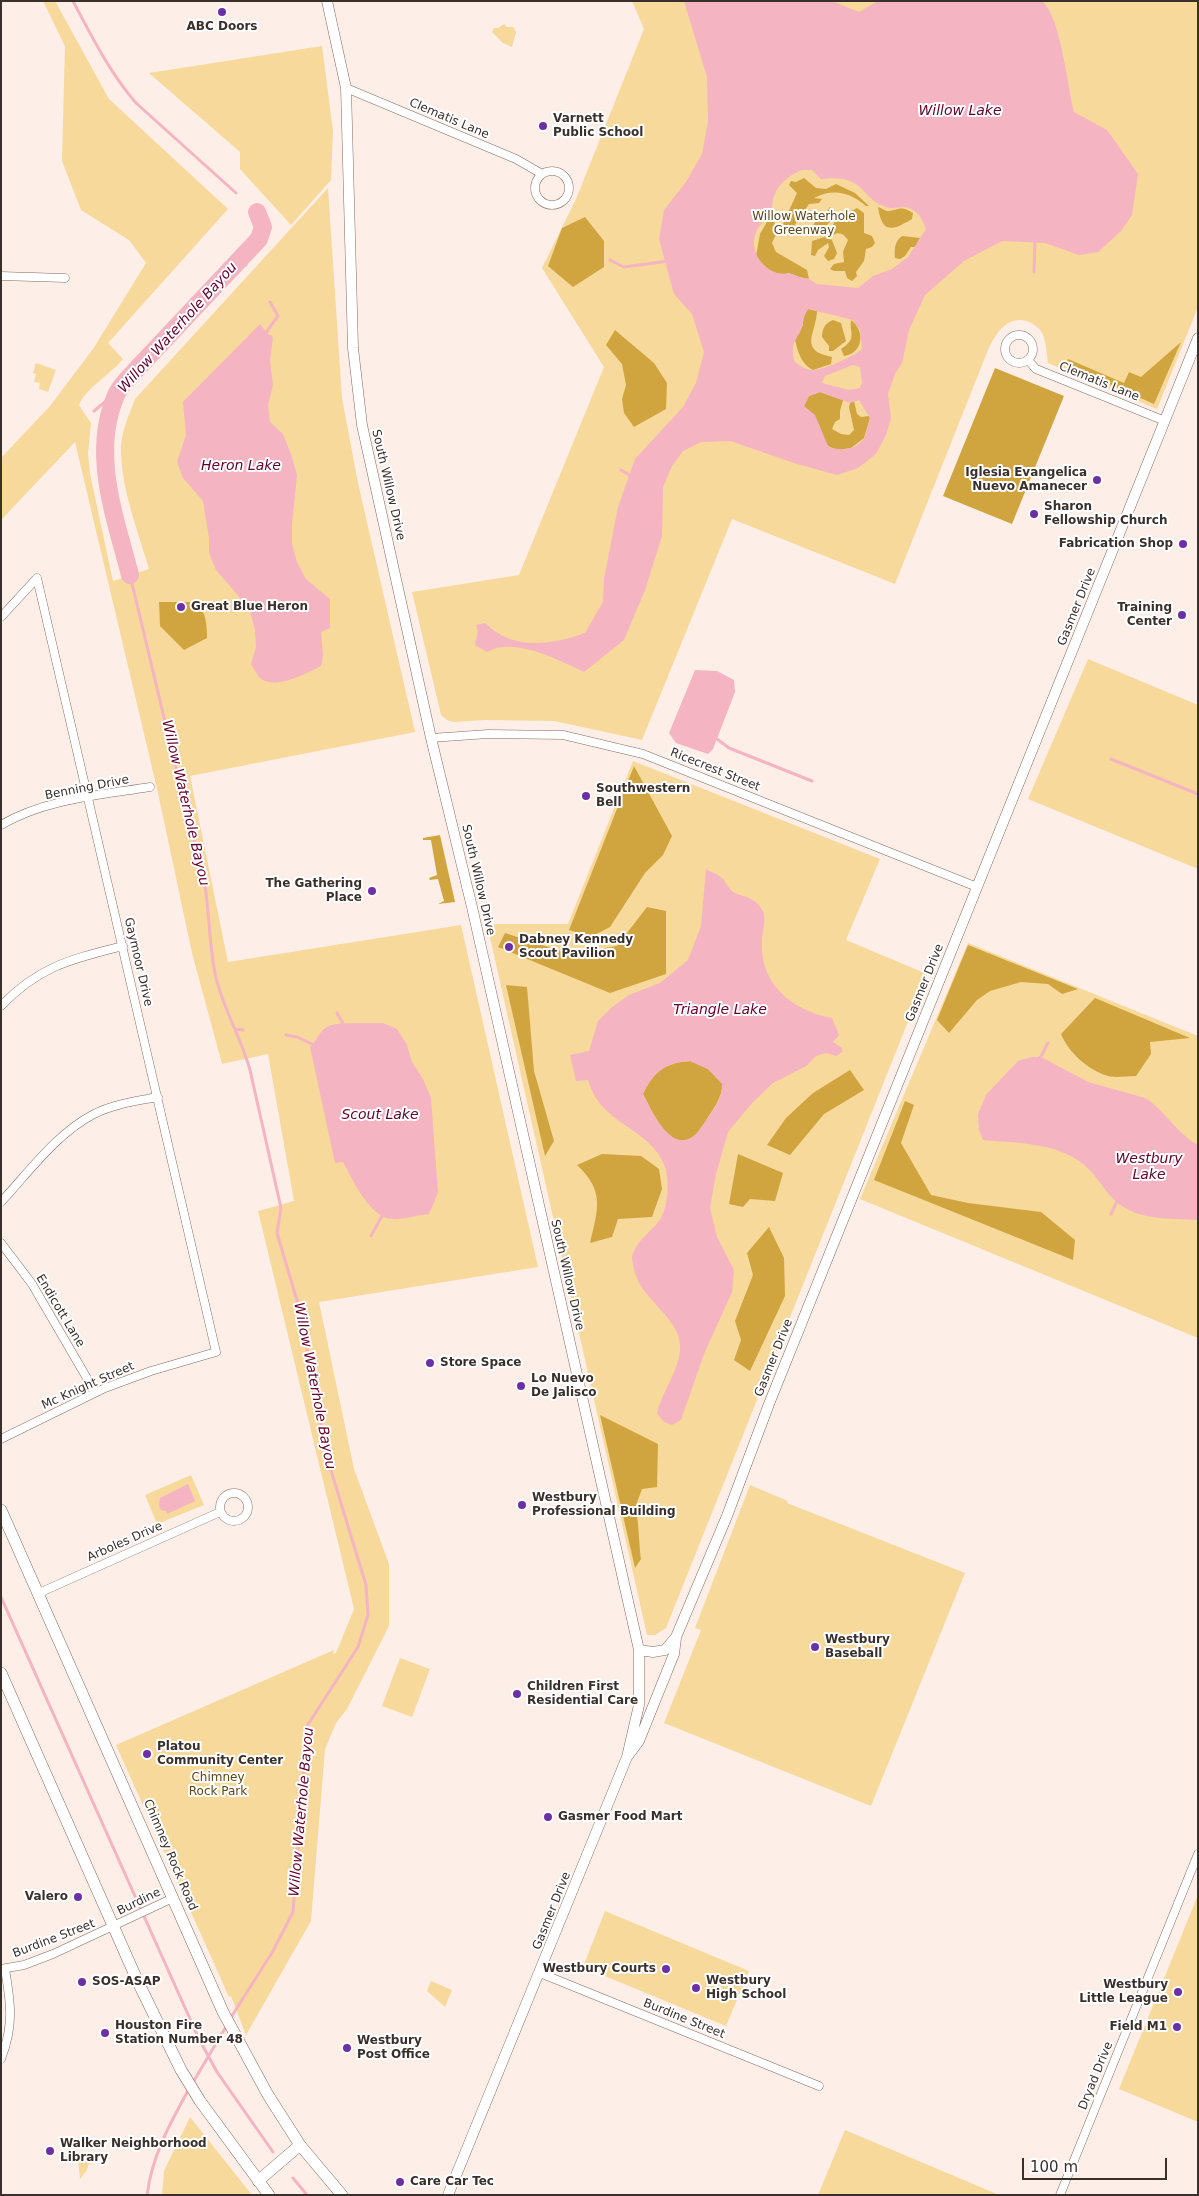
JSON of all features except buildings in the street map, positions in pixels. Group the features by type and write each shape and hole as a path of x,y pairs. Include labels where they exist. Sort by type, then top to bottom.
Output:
{"main road":[{"name":"Chimney Rock Road","path":"1,1510 223,2012 268,2095 300,2145 342,2195"},
{"path":"1,1673 138,1982 181,2070 200,2101 269,2195"},
{"path":"258,2181 300,2145"}],"street":[{"name":"South Willow Drive","path":"327,1 346,88 353,348 357,389 369,457 639,1650 639,1705 627,1757"},
{"name":"Clematis Lane","path":"346,88 516,159 542,174"},
{"name":"Clematis Lane","path":"556,171 564,174 570,188 568,196 563,202 558,205 546,205 537,197 535,185 542,174 556,171"},
{"path":"1,276 65,278"},
{"name":"Gasmer Drive","path":"448,2195 627,1757 640,1741 674,1654 676,1637 727,1516 773,1394 1198,338"},
{"name":"Clematis Lane","path":"1028,360 1036,369 1165,421"},
{"name":"Gaymoor Drive","path":"1,617 37,578 216,1352"},
{"name":"Ricecrest Street","path":"432,738 488,734 564,735 643,754 977,888"},
{"name":"Benning Drive","path":"1,826 31,811 88,797 150,787"},
{"path":"1,1006 25,984 56,965 123,946"},
{"path":"1,1202 60,1138 79,1123 95,1113 113,1106 158,1096"},
{"name":"Endicott Lane","path":"1,1243 32,1284 95,1392"},
{"name":"Mc Knight Street","path":"1,1440 95,1392 151,1370 216,1352"},
{"name":"Arboles Drive","path":"39,1593 220,1512"},
{"path":"639,1650 652,1652 665,1650 676,1637"},
{"name":"Dryad Drive","path":"1060,2195 1198,1854"},
{"name":"Burdine","path":"114,1927 173,1898"},
{"name":"Burdine Street","path":"3,1969 24,1965 114,1927"},
{"path":"1,2059 9,2038 12,2018 3,1969"},
{"name":"Burdine Street","path":"540,1973 819,2086"}],"green space":[{"name":"Chimney Rock Park","path":"43,1 55,1 109,99 228,209 108,343 123,359 92,387 79,405 91,423 88,453 90,474 113,581 149,569 131,511 122,467 122,438 135,399 328,188 342,398 358,483 415,732 190,776 228,962 461,925 538,1267 319,1302 354,1469 389,1564 389,1626 347,1709 336,1723 325,1749 311,1921 246,2035 231,1996 229,1997 116,1745 334,1650 333,1654 336,1653 354,1609 258,1211 294,1201 268,1054 222,1064 192,953 158,793 75,442 1,520 1,458 50,406 93,349 146,263 129,240 81,210 62,161 65,46"},
{"name":"Willow Waterhole Greenway","path":"632,1 1198,1 1198,307 1157,409 1048,363 1043,335 1031,323 1022,320 1015,321 1004,327 995,337 988,350 895,584 732,519 642,740 554,721 485,720 453,722 441,715 412,592 519,575 604,367 542,268 576,199 644,29"},
{"path":"504,24 507,27 513,27 516,32 512,47 503,43 492,32 494,28"},
{"path":"322,46 333,131 331,180 291,225 240,169 240,152 149,73"},
{"path":"36,363 56,370 48,392 39,389 40,383 34,382 36,374 33,373"},
{"path":"1088,659 1198,705 1198,869 1028,799"},
{"path":"633,761 880,859 846,940 927,974 666,1628 655,1635 647,1635 487,924 568,924"},
{"path":"968,943 1198,1036 1198,1338 860,1199"},
{"path":"191,1475 204,1505 157,1524 145,1495"},
{"name":"Westbury Baseball","path":"750,1485 788,1501 787,1503 965,1573 871,1806 664,1723 701,1630 695,1628"},
{"path":"400,1658 430,1669 412,1717 382,1706"},
{"name":"Westbury Little League","path":"1198,1895 1198,2122 1119,2089"},
{"name":"Westbury Courts","path":"605,1911 749,1971 726,2026 583,1967"},
{"path":"431,1981 452,1990 445,2007 427,1991"},
{"path":"190,2117 252,2195 162,2195 164,2171"},
{"path":"845,2130 997,2194 997,2195 818,2195"},
{"path":"99,2155 92,2164 89,2163 87,2170 80,2179 78,2160"}],"shaded area":[{"path":"804,178 816,188 826,189 836,184 855,193 869,206 866,206 854,197 841,193 835,192 821,195 814,198 822,199 819,203 809,204 790,232 787,234 780,232 779,228 788,218 787,215 797,193 789,185 791,181 796,182"},
{"path":"830,207 835,211 832,219 820,234 811,230 817,218 826,213"},
{"path":"878,207 888,211 906,209 913,213 912,219 894,228 889,228 882,222"},
{"path":"857,208 864,213 864,233 872,236 875,243 872,247 866,249 864,261 856,272 857,276 852,281 847,278 845,271 830,269 834,264 844,262 843,252 848,240 841,234 833,235 830,232 838,214 848,213"},
{"path":"585,217 604,241 604,267 573,287 548,266 562,228"},
{"path":"768,220 772,220 775,223 777,229 772,243 776,252 807,270 809,279 789,273 779,274 766,267 756,256 760,234"},
{"path":"902,236 920,238 915,247 911,247 905,256 900,259 895,258 896,246"},
{"path":"825,237 832,240 837,253 834,259 828,261 824,256 829,247 828,243 818,250 815,256 811,255 812,241"},
{"path":"808,309 817,311 811,340 812,345 815,350 832,357 831,364 813,370 803,361 795,340 803,325 803,317"},
{"path":"833,320 841,323 846,341 833,351 829,351 829,346 822,337 822,334 826,325"},
{"path":"851,320 859,329 860,341 856,351 844,356 841,349 851,338"},
{"path":"615,330 654,363 667,383 666,409 634,427 624,413 622,399 626,385 622,364 606,345"},
{"path":"1181,342 1154,404 1066,365 1068,359 1124,383 1129,372 1141,377"},
{"path":"995,368 1064,396 1012,524 943,496"},
{"path":"820,392 843,400 840,419 835,422 832,429 841,434 849,435 854,430 849,407 850,403 854,401 857,414 861,417 869,416 864,438 851,448 837,450 828,446 804,406 809,396"},
{"path":"159,602 197,602 205,619 207,638 184,650 160,626"},
{"path":"634,766 672,836 663,855 645,873 610,927 591,937 569,930"},
{"path":"440,835 455,902 438,904 444,901 438,879 430,880 429,878 437,875 431,840 423,840 423,838"},
{"path":"647,907 666,911 666,974 610,993 498,947 505,933 570,954 617,946"},
{"path":"968,945 1078,989 1062,994 1048,984 1021,982 990,991 977,1000 949,1033 937,1020"},
{"path":"506,985 527,987 534,1071 554,1141 545,1156"},
{"path":"1095,998 1190,1038 1150,1042 1151,1054 1136,1076 1114,1077 1093,1070 1074,1054 1061,1034"},
{"path":"690,1061 708,1069 723,1084 716,1104 696,1135 687,1140 678,1140 670,1136 663,1128 643,1094 651,1079 661,1070 667,1066"},
{"path":"850,1070 864,1090 824,1114 790,1155 767,1145 786,1118 813,1093"},
{"path":"905,1101 914,1105 901,1143 931,1195 968,1203 1041,1212 1075,1240 1073,1260 874,1180"},
{"path":"602,1154 641,1156 659,1169 662,1189 652,1217 618,1219 612,1237 590,1243 597,1210 596,1192 586,1174 577,1165"},
{"path":"738,1154 783,1173 775,1201 750,1199 743,1207 729,1204"},
{"path":"769,1227 784,1258 785,1296 750,1371 734,1360 741,1340 735,1321 753,1275 747,1253"},
{"path":"600,1415 658,1444 657,1487 642,1489 635,1508 641,1559 635,1568"}],"water":[{"name":"Willow Lake","path":"684,1 832,1 859,12 878,1 1042,1 1054,21 1074,112 1107,130 1138,174 1132,215 1121,231 1098,252 1079,255 1045,243 1002,241 964,261 925,295 909,330 902,363 895,374 888,394 891,418 886,435 876,454 858,468 837,475 797,464 730,441 701,442 683,451 672,466 663,487 662,536 645,590 624,640 584,672 549,656 523,648 498,648 487,652 475,645 478,631 476,625 485,623 507,638 533,643 559,640 585,633 603,602 604,579 618,507 635,459 683,407 696,383 704,352 692,314 674,294 659,239 664,210 686,182 702,154 708,121 707,77","holes":["812,170 821,179 836,178 848,180 856,184 870,198 880,204 889,208 910,208 918,214 926,229 908,257 892,269 873,276 858,288 817,284 809,279 789,273 780,274 772,271 757,256 754,246 755,235 771,211 773,198 779,187 785,180 798,172","808,309 853,320 860,330 862,349 830,366 816,370 806,369 794,361 793,353 794,343 801,329","853,365 860,367 862,382 860,388 849,390 822,383 825,376","820,392 850,403 859,400 870,418 867,431 861,442 847,449 828,446 815,415 804,406 809,396"]},
{"name":"Heron Lake","path":"260,324 273,337 270,361 273,385 268,405 270,422 283,434 297,475 292,544 297,562 306,579 330,599 330,628 321,632 323,655 321,666 308,673 282,682 273,683 266,682 260,678 251,664 256,647 255,630 249,608 216,570 209,553 209,538 203,501 183,478 177,462 186,435 183,402"},
{"path":"695,670 717,671 734,680 735,692 713,749 708,754 676,743 669,733"},
{"name":"Triangle Lake","path":"706,869 723,879 733,892 750,898 759,905 764,916 762,941 766,970 781,993 792,1002 804,1009 832,1018 839,1035 833,1042 842,1048 842,1052 836,1056 826,1053 816,1056 806,1066 773,1083 753,1102 728,1132 716,1174 710,1208 717,1237 734,1270 732,1292 704,1354 681,1420 672,1425 664,1422 657,1413 678,1360 680,1352 679,1340 669,1319 644,1291 634,1269 632,1257 637,1246 658,1223 664,1212 668,1190 667,1175 663,1162 655,1150 646,1140 603,1107 594,1095 588,1080 576,1081 570,1055 589,1051 598,1021 611,1008 629,995 660,983 688,960 701,926","holes":["690,1061 708,1069 722,1084 719,1099 713,1111 696,1134 687,1140 678,1140 663,1128 643,1094 651,1079 667,1066"]},
{"name":"Scout Lake","path":"383,1023 397,1029 407,1045 412,1062 423,1079 431,1098 438,1193 429,1214 395,1219 383,1217 362,1196 343,1162 335,1163 310,1047 325,1028 337,1024"},
{"name":"Westbury Lake","path":"1032,1057 1041,1057 1088,1082 1145,1098 1159,1109 1183,1134 1198,1145 1198,1220 1146,1216 1127,1209 1112,1198 1083,1164 1065,1153 1031,1144 983,1140 979,1130 978,1114 986,1095 1018,1061"},
{"path":"188,1484 195,1501 167,1514 166,1511 161,1510 159,1506 160,1498"}],"waterway":[{"name":"Willow Waterhole Bayou","path":"73,1 110,67 136,103 236,193"},
{"name":"Willow Waterhole Bayou","path":"130,575 112,507 108,484 105,461 109,415 120,387 259,239 263,227 257,212"},
{"path":"1034,272 1035,240"},
{"path":"240,259 246,265"},
{"path":"610,260 624,267 669,261"},
{"path":"265,334 278,316 270,302"},
{"path":"94,411 117,392"},
{"path":"621,470 631,476"},
{"name":"Willow Waterhole Bayou","path":"130,575 203,873 216,978 250,1070 281,1208 277,1233 301,1314 326,1454 366,1585 368,1615 358,1647 307,1726 293,1912 273,1951 230,2019"},
{"path":"717,739 729,748 812,781"},
{"path":"1111,759 1198,794"},
{"path":"337,1013 345,1027"},
{"name":"Willow Waterhole Bayou","path":"235,1029 243,1030"},
{"path":"286,1035 297,1037 316,1046"},
{"path":"1039,1060 1048,1043"},
{"path":"1111,1214 1118,1199"},
{"path":"371,1236 382,1216 382,1212"},
{"path":"1,1597 199,2039 217,2072 273,2152"},
{"name":"Willow Waterhole Bayou","path":"192,2084 227,2025"},
{"name":"Willow Waterhole Bayou","path":"147,2195 157,2153 189,2089"},
{"path":"293,2178 307,2195"}],"place":[{"name":"ABC Doors","path":"222,12"},
{"name":"Varnett Public School","path":"543,126"},
{"name":"Iglesia Evangelica Nuevo Amanecer","path":"1097,480"},
{"name":"Sharon Fellowship Church","path":"1034,514"},
{"name":"Fabrication Shop","path":"1183,544"},
{"name":"Great Blue Heron","path":"181,607"},
{"name":"Training Center","path":"1182,615"},
{"name":"Southwestern Bell","path":"586,796"},
{"name":"The Gathering Place","path":"372,891"},
{"name":"Dabney Kennedy Scout Pavilion","path":"509,947"},
{"name":"Store Space","path":"430,1363"},
{"name":"Lo Nuevo De Jalisco","path":"521,1386"},
{"name":"Westbury Professional Building","path":"522,1505"},
{"name":"Westbury Baseball","path":"815,1647"},
{"name":"Children First Residential Care","path":"517,1694"},
{"name":"Platou Community Center","path":"147,1754"},
{"name":"Gasmer Food Mart","path":"548,1817"},
{"name":"Valero","path":"78,1897"},
{"name":"Westbury Courts","path":"666,1969"},
{"name":"SOS-ASAP","path":"82,1982"},
{"name":"Westbury High School","path":"696,1988"},
{"name":"Westbury Little League","path":"1178,1992"},
{"name":"Field M1","path":"1177,2027"},
{"name":"Houston Fire Station Number 48","path":"105,2033"},
{"name":"Westbury Post Office","path":"347,2048"},
{"name":"Walker Neighborhood Library","path":"50,2151"},
{"name":"Care Car Tec","path":"400,2182"}]}
